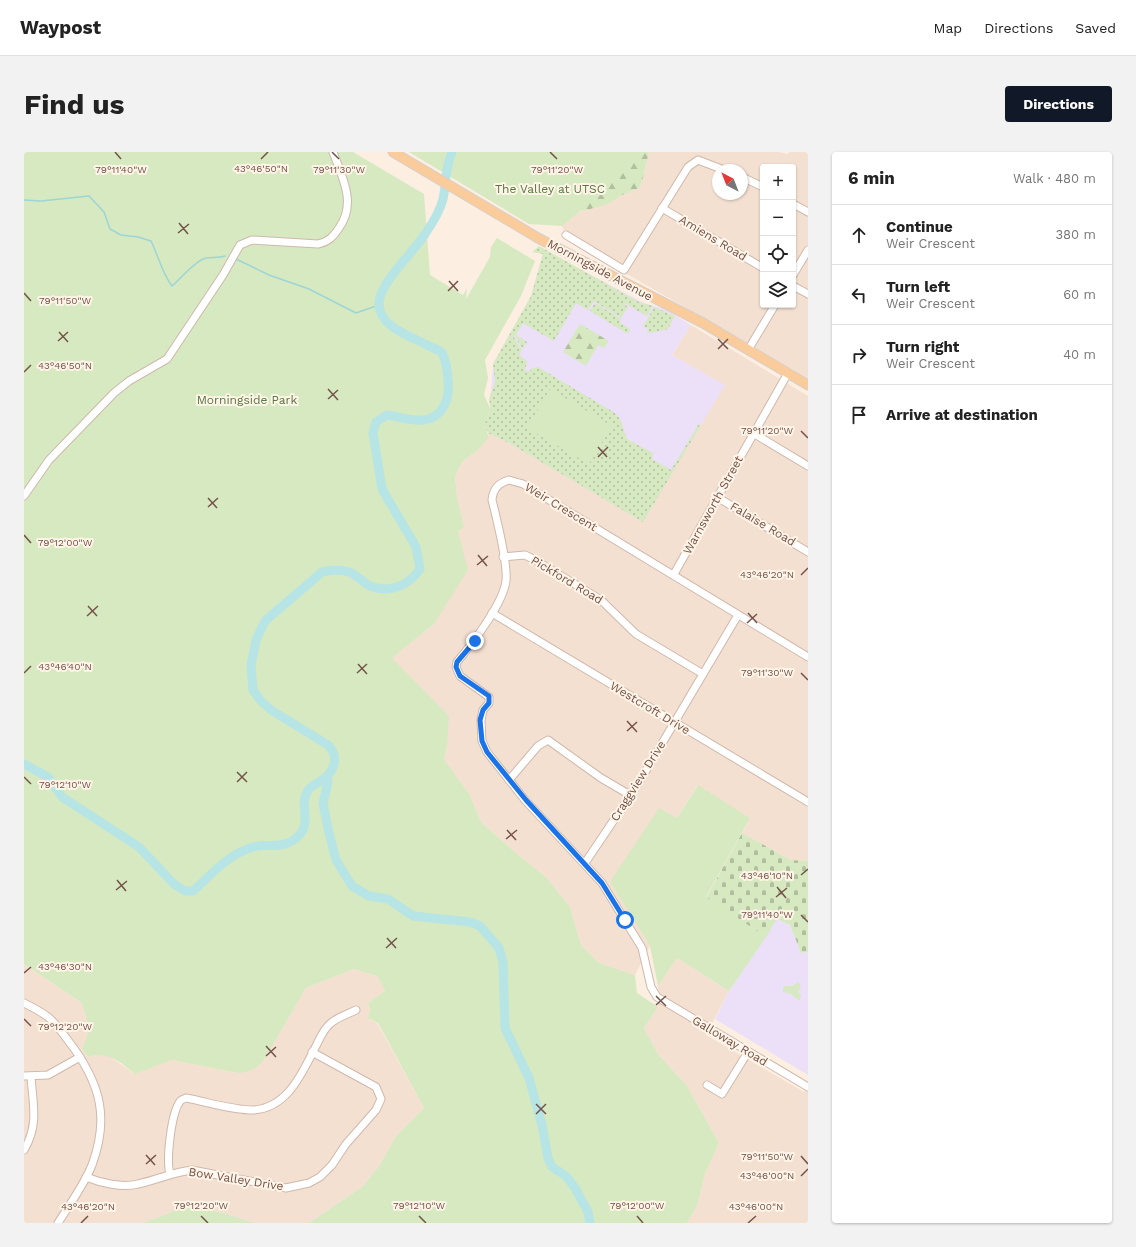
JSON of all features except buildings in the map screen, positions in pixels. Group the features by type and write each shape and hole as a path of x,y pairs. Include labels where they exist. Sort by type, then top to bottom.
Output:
{"main road":[{"name":"Morningside Avenue","path":"393,152 528,231 571,255 703,323 808,385"}],"street":[{"path":"24,496 49,460 114,393 127,382 166,360 223,275 235,251 242,244 252,240 318,244 327,241 332,237 346,218 348,204 346,186 334,152"},
{"path":"566,235 624,270 681,177 694,162 698,160 712,165"},
{"path":"748,180 760,186"},
{"path":"796,206 808,212"},
{"name":"Amiens Road","path":"662,208 760,266"},
{"path":"795,272 808,250"},
{"path":"796,288 808,294"},
{"path":"748,350 773,308"},
{"name":"Warnsworth Street","path":"674,574 788,373"},
{"path":"754,433 808,466"},
{"name":"Weir Crescent","path":"654,992 651,987 642,948 602,883 495,764 482,741 480,720 483,710 489,703 489,696 460,676 456,667 457,662 475,641 492,613 505,584 503,557 492,500 496,486 509,480 524,484 808,657"},
{"name":"Falaise Road","path":"718,497 808,552"},
{"name":"Pickford Road","path":"503,557 525,555 542,564 602,600 636,634 703,674"},
{"name":"Westcroft Drive","path":"492,613 808,802"},
{"name":"Craggview Drive","path":"584,863 630,795 738,614"},
{"path":"509,780 538,746 548,740 600,778 630,795"},
{"name":"Galloway Road","path":"654,992 657,997 666,1003 808,1087"},
{"path":"24,1003 43,1013 55,1024 80,1057 93,1078 100,1112 101,1126 98,1143 86,1177 58,1223"},
{"path":"170,1174 168,1166 170,1139 176,1110 181,1100 186,1098 242,1109 260,1109 268,1107 282,1099 293,1088 321,1035 331,1023 356,1010"},
{"name":"Bow Valley Drive","path":"86,1177 113,1184 136,1185 170,1174 192,1170 286,1188 303,1185 320,1177 332,1165 346,1144 376,1110 381,1099 376,1087 312,1052"},
{"path":"707,1085 722,1094 748,1052"},
{"path":"24,1150 31,1139 34,1124 28,1076 48,1075 80,1057"}],"shaded area":[{"path":"649,152 779,152 787,154 790,152 808,152 808,378 566,239 562,226 588,205 610,203 620,196 639,188 642,182"},
{"path":"544,250 644,303 665,309 691,325 672,355 725,385 643,522 511,444 488,433 493,364 531,296"},
{"path":"691,325 808,396 808,861 791,860 742,833 750,818 697,786 677,818 611,882 650,946 635,975 599,963 581,945 570,907 546,877 481,822 470,795 444,759 447,746 392,658 434,624 458,531 464,528 457,496 455,476 462,462 479,449 489,437 488,433 511,444 724,385 672,355"},
{"path":"777,919 790,925 801,953 808,952 808,1075 715,1019 729,991"},
{"path":"677,958 729,991 706,1035 804,1092 808,1086 808,1223 687,1223 697,1206 705,1174 719,1143 687,1086 658,1054 644,1028 658,1007 658,986"},
{"path":"24,964 82,1003 89,1030 82,1049 88,1057 106,1054 135,1074 172,1060 238,1073 264,1060 306,988 354,969 377,976 385,991 368,1003 370,1010 368,1018 377,1023 424,1108 396,1136 379,1166 363,1186 309,1223 254,1223 224,1213 188,1206 143,1223 24,1223"}],"green space":[{"name":"Morningside Park","path":"24,152 353,152 424,194 430,275 463,295 467,288 466,299 490,257 491,247 497,238 535,261 521,296 485,360 488,378 484,395 491,410 484,425 489,437 479,449 462,462 455,476 457,496 464,528 458,531 468,570 434,624 392,658 449,716 447,746 444,759 470,795 481,822 546,877 570,907 581,945 599,963 635,975 637,993 658,1007 644,1028 658,1054 687,1086 719,1143 705,1174 697,1206 687,1223 309,1223 363,1186 379,1166 396,1136 424,1108 378,1023 368,1018 370,1010 368,1003 385,991 377,976 354,969 306,988 264,1060 258,1066 249,1071 238,1073 172,1060 135,1074 108,1056 95,1055 88,1057 82,1049 89,1030 82,1003 24,964"},
{"name":"The Valley at UTSC","path":"409,152 636,152 588,205 562,226 529,224"},
{"path":"572,152 649,152 642,182 639,188 620,196 610,203 587,210 567,210"},
{"path":"539,246 639,302 653,306 647,316 626,304 625,305 628,307 621,318 594,301 588,310 576,303 554,341 523,323 516,335 527,342 523,349 514,335 513,336 522,350 519,355 527,361 525,370 529,372 532,368 538,367 615,413 620,419 627,439 653,453 652,459 671,470 699,424 701,425 643,522 511,444 488,433 484,425 491,410 489,399 495,382 493,364 531,296 543,254 532,252"},
{"path":"595,303 621,319 619,322 630,329 628,334 590,311"},
{"path":"654,307 675,316 668,329 650,333 647,332 648,328 643,327"},
{"path":"580,324 609,341 604,348 598,345 586,366 563,352"},
{"path":"550,389 612,426 589,464 527,428"},
{"path":"698,785 750,818 706,897 766,937 729,991 677,958 658,986 650,946 610,882 659,808 677,818"},
{"path":"742,833 791,860 808,861 808,952 801,953 790,925 777,919 766,937 706,898"},
{"path":"798,982 801,986 798,992 801,995 800,1001 791,994 783,992 783,988 785,986 793,986"},
{"path":"188,1206 224,1213 254,1223 143,1223"}],"waterway":[{"path":"24,764 48,777 62,797 139,847 174,884 185,891 193,891 220,866 244,850 258,846 282,845 292,841 299,835 305,823 304,804 307,792 311,787 324,779 332,770 334,766 334,757 328,745 271,710 261,701 253,690 251,666 256,640 265,621 322,572 335,570 346,571 355,575 370,586 385,589 405,584 416,575 420,569 416,547 382,489 373,433 376,422 387,415 417,420 424,420 437,415 444,406 448,395 445,359 440,351 406,335 390,325 384,319 380,311 379,303 385,286 420,242 438,213 442,204 449,159 452,152"},
{"path":"24,200 41,201 89,196 104,212 110,229 121,235 138,237 151,241 163,270 172,286 202,259 225,256"},
{"path":"236,259 269,275 309,289 356,313 379,305"},
{"path":"326,777 328,782 323,803 328,829 336,860 352,886 369,896 388,899 413,916 470,922 480,926 499,948 503,962 505,1028 529,1078 542,1125 548,1158 552,1167 566,1176 575,1188 588,1212 590,1223"}],"route":[{"path":"475,641 457,662 456,670 460,676 489,696 489,703 483,710 480,720 480,732 487,752 495,764 526,800 602,883 625,920"}]}
